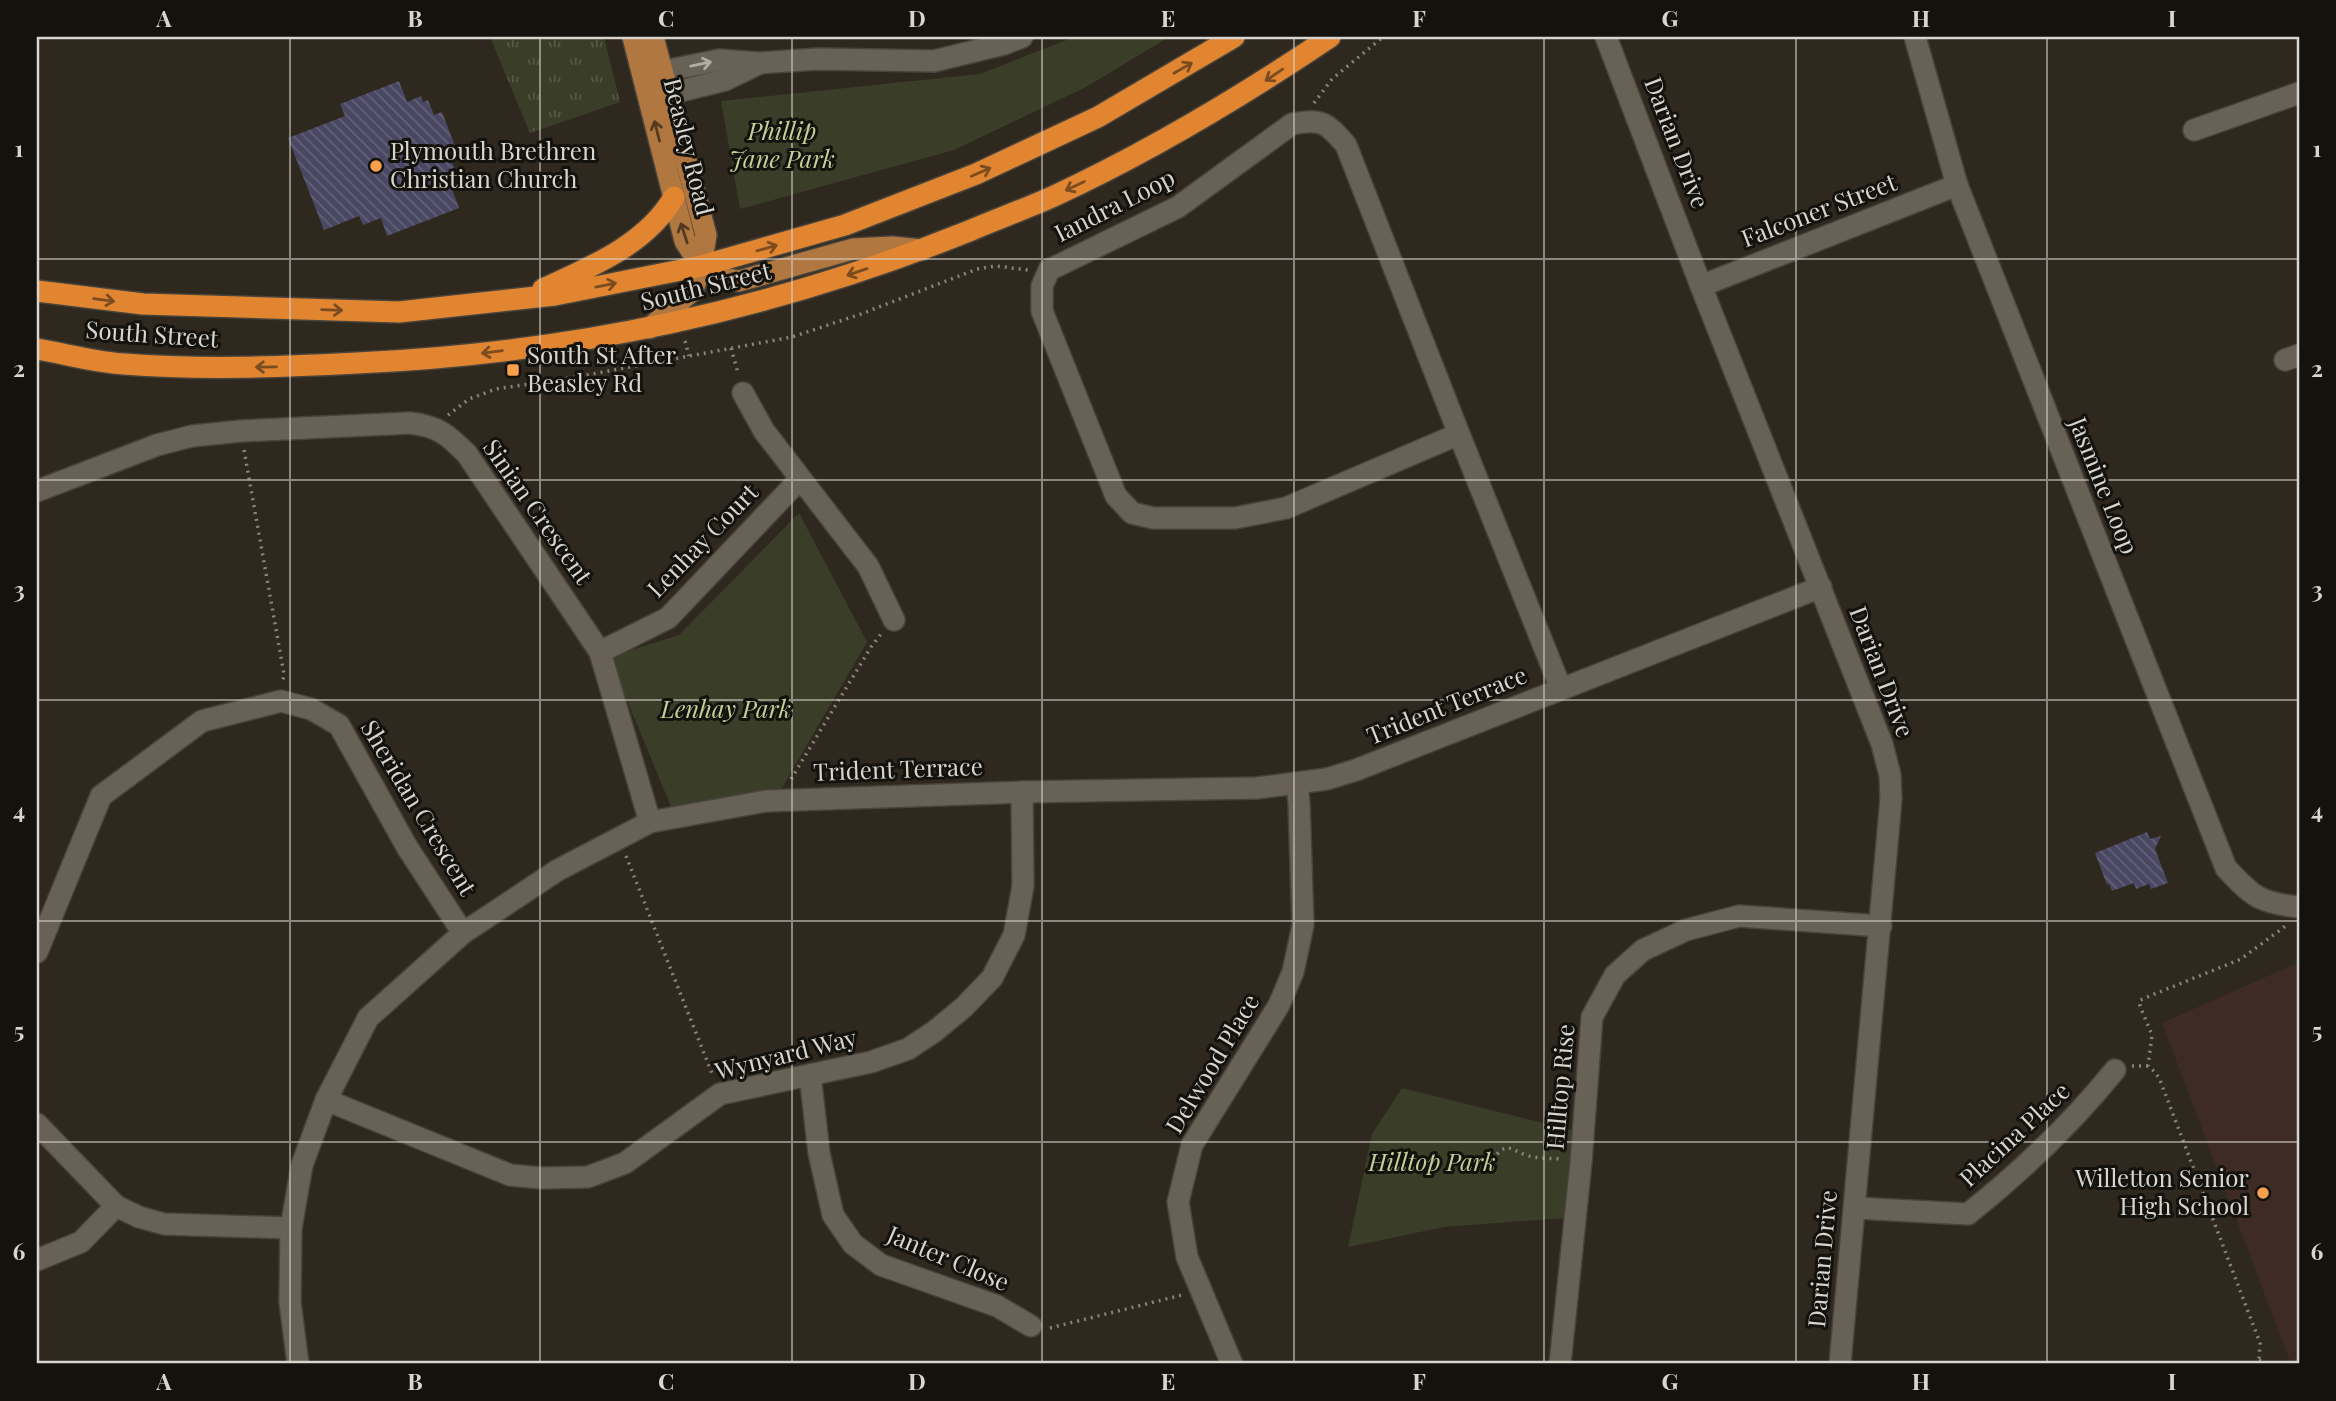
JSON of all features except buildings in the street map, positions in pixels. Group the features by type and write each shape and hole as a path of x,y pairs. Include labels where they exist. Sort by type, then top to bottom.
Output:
{"highway":[{"name":"South Street","path":"37,291 143,304 399,312 555,295 701,266 845,225 976,174 1098,117 1234,37"},
{"name":"South Street","path":"37,349 122,364 264,368 416,360 579,342 737,309 922,250 1049,198 1122,163 1262,83 1330,37"},
{"path":"522,299 592,267 619,250 654,224 674,197"}],"main road":[{"name":"Beasley Road","path":"633,37 652,74 706,235 701,266 693,290 650,328"},
{"name":"Beasley Road","path":"652,74 653,37"},
{"name":"Beasley Road","path":"659,97 674,197 685,241 701,266"},
{"path":"701,266 717,277 739,281 853,249 892,247 922,250"}],"street":[{"name":"Darian Drive","path":"1606,37 1882,744 1890,775 1891,799 1881,926 1840,1364"},
{"name":"Jasmine Loop","path":"1915,37 1957,186 2226,868 2249,893 2296,913"},
{"path":"652,74 719,60 760,63 818,59 934,61 1009,39"},
{"path":"659,97 725,80 760,63"},
{"path":"2194,130 2299,93"},
{"path":"1312,120 1331,127 1346,145 1561,689"},
{"name":"Iandra Loop","path":"1312,120 1292,124 1178,207 1049,270 1042,286 1042,311 1116,496 1132,513 1153,518 1235,518 1286,508 1459,434"},
{"name":"Falconer Street","path":"1701,285 1957,186"},
{"path":"743,393 764,431 868,566 894,620"},
{"path":"37,491 157,445 192,436 410,423 439,429"},
{"name":"Sinian Crescent","path":"439,429 467,454 600,652 650,822"},
{"name":"Lenhay Court","path":"600,652 668,618 800,479"},
{"name":"Trident Terrace","path":"298,1364 290,1302 291,1228 302,1165 326,1100 368,1018 463,933 558,870 617,838 650,822 766,801 1022,792 1257,788 1327,779 1356,770 1821,587"},
{"path":"37,952 101,796 202,721 281,701"},
{"name":"Sheridan Crescent","path":"281,701 311,709 339,725 407,847 463,933"},
{"name":"Delwood Place","path":"1232,1364 1187,1257 1178,1202 1192,1145 1279,1005 1293,972 1303,925 1300,803 1297,784"},
{"name":"Wynyard Way","path":"326,1100 510,1175 541,1178 588,1177 625,1163 720,1094 871,1062 908,1049 945,1023 992,978 1014,935 1023,886 1022,792"},
{"name":"Hilltop Rise","path":"1560,1364 1581,1163 1592,1017 1615,975 1643,950 1686,930 1739,916 1881,926"},
{"name":"Placina Place","path":"1855,1208 1968,1214 2010,1181 2087,1104 2115,1070"},
{"name":"Janter Close","path":"810,1075 819,1153 833,1215 853,1244 881,1265 997,1306 1031,1326"},
{"path":"37,1125 116,1206 139,1217 164,1224 291,1228"},
{"path":"37,1260 81,1242 116,1206"}],"path":[{"path":"1312,120 1313,104 1332,79 1383,37"},
{"path":"439,429 449,413 469,399 496,389 792,337 861,314 977,269 996,267 1034,270 1047,275"},
{"path":"731,348 743,393"},
{"path":"241,431 284,674 281,701"},
{"path":"788,800 787,785 871,647 894,620"},
{"path":"617,838 720,1094"},
{"path":"2255,1364 2259,1360 2260,1343 2160,1080 2148,1066 2152,1035 2140,1000 2241,958 2296,913"},
{"path":"1492,1159 1500,1149 1507,1148 1518,1150 1527,1156 1542,1158"},
{"path":"1031,1326 1047,1329 1199,1289"},
{"path":"2259,1360 2268,1364"}],"shaded area":[{"name":"Willetton Senior High School","path":"2299,962 2299,1364 2291,1364 2162,1023"}],"green space":[{"path":"490,37 604,37 620,102 530,133"},
{"name":"Phillip Jane Park","path":"1074,37 1169,37 1086,87 954,150 740,209 721,101 980,74"},
{"name":"Lenhay Park","path":"799,513 867,642 779,793 675,816 609,657 679,635"},
{"name":"Hilltop Park","path":"1402,1088 1572,1130 1564,1218 1444,1227 1348,1247 1372,1134"}],"place":[{"name":"Plymouth Brethren Christian Church","path":"376,166"},
{"name":"South St After Beasley Rd","path":"513,370"},
{"name":"Willetton Senior High School","path":"2263,1193"}]}
